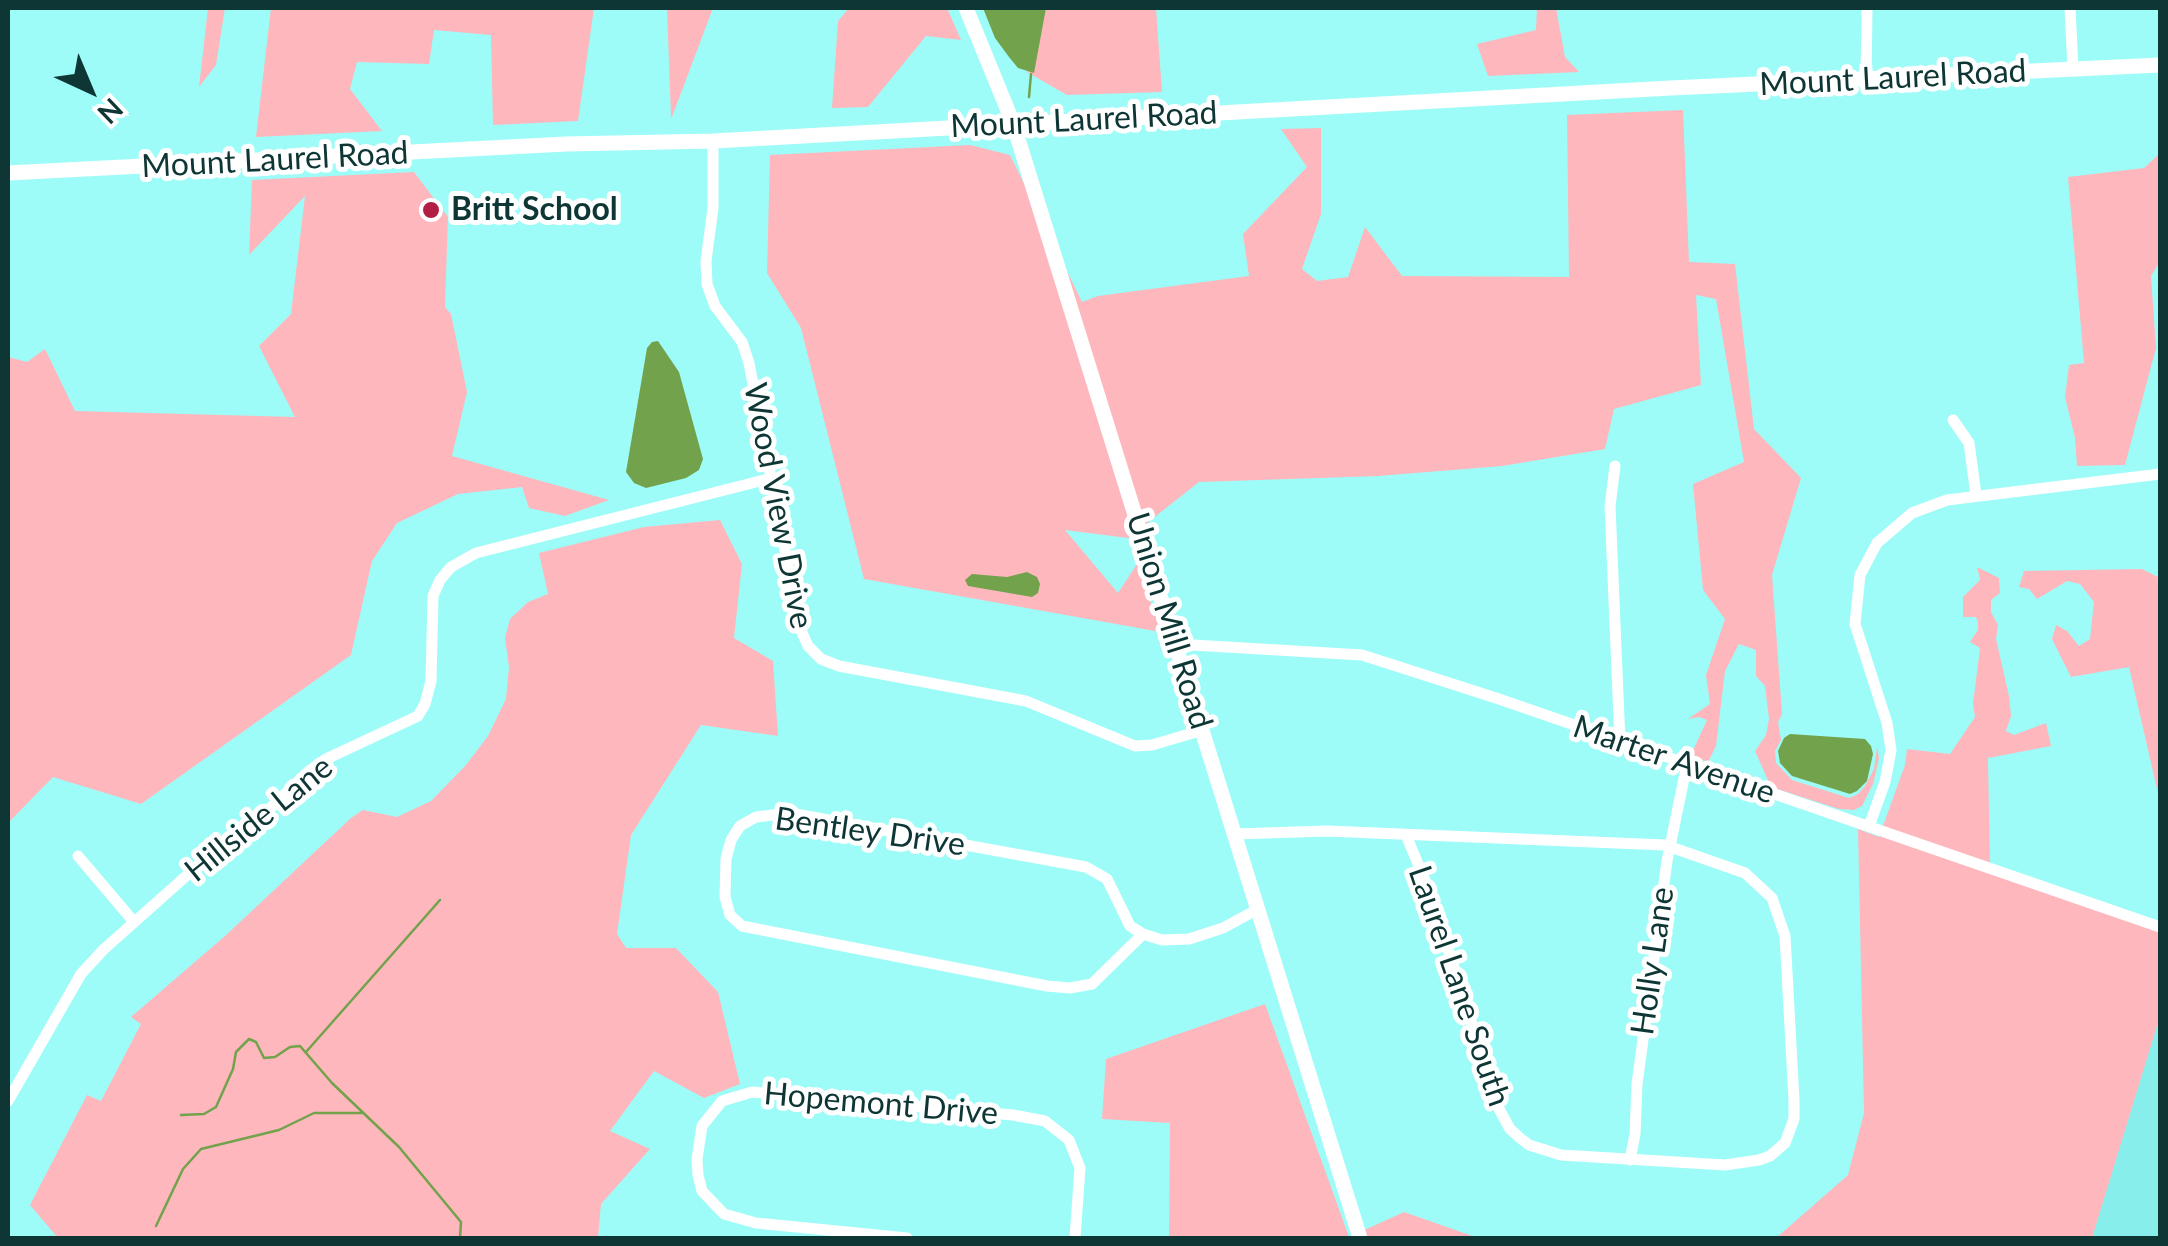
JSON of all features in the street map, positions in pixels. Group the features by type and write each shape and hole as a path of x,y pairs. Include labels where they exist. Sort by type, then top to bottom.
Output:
{"main road":[{"name":"Union Mill Road","path":"966,8 1013,123 1360,1238"},
{"name":"Mount Laurel Road","path":"8,173 2160,65"}],"street":[{"path":"1866,81 1867,8"},
{"path":"2070,8 2074,70"},
{"name":"Wood View Drive","path":"713,140 714,208 706,261 707,284 715,306 746,353 800,628 808,646 822,658 858,670 1026,701 1135,746 1203,730"},
{"path":"1953,420 1969,443 1976,496"},
{"path":"1615,466 1610,506 1620,742"},
{"path":"1869,826 1885,782 1891,750 1887,724 1855,624 1860,575 1876,544 1902,520 1935,503 2160,474"},
{"name":"Hillside Lane","path":"8,1101 81,974 134,922 317,764 418,716 431,680 433,596 440,580 456,562 476,553 772,478"},
{"name":"Marter Avenue","path":"1176,644 1362,655 2160,927"},
{"name":"Holly Lane","path":"1630,1160 1670,847 1687,764"},
{"name":"Bentley Drive","path":"782,813 1086,866 1107,879 1130,926 1143,934 1092,984 1047,986 742,926 730,915 725,897 726,859 740,826 756,817 782,813"},
{"name":"Laurel Lane South","path":"1234,834 1308,830 1670,847 1745,874 1763,888 1778,909 1786,952 1794,1119 1790,1135 1778,1150 1749,1164 1630,1160 1550,1153 1528,1145 1510,1129 1498,1107 1431,895 1406,835"},
{"path":"78,856 134,922"},
{"path":"1143,934 1172,941 1190,939 1223,928 1258,909"},
{"name":"Hopemont Drive","path":"908,1238 756,1223 724,1214 711,1204 698,1175 702,1126 722,1102 752,1092 1044,1121 1068,1140 1080,1168 1076,1238"}],"shaded area":[{"path":"208,8 225,8 216,65 199,87"},
{"path":"271,8 594,8 578,121 493,125 491,35 434,30 429,64 357,62 350,89 382,131 256,137"},
{"path":"667,8 713,8 672,117 671,117"},
{"path":"849,8 947,8 961,40 926,36 868,107 832,108 838,21"},
{"path":"983,8 1046,8 1034,73 1018,68 1009,57 995,38"},
{"path":"998,8 1156,8 1162,92 1067,95 1027,72"},
{"path":"1537,8 1556,8 1565,57 1579,72 1488,76 1477,44 1536,30"},
{"path":"1683,110 1689,262 1735,264 1754,429 1801,478 1772,575 1782,714 1776,763 1792,780 1849,798 1865,786 1874,769 1877,747 1879,758 1873,784 1862,806 1839,809 1771,787 1755,751 1766,735 1769,719 1765,686 1756,676 1756,650 1739,644 1725,671 1716,746 1708,762 1691,755 1707,720 1688,719 1710,704 1706,675 1725,619 1703,590 1693,484 1744,462 1716,299 1696,295 1701,385 1614,409 1605,449 1502,466 1378,476 1199,482 1128,538 1065,530 1118,593 1137,564 1161,632 864,579 801,328 767,273 770,155 970,145 1010,155 1082,302 1098,296 1249,276 1243,234 1307,167 1281,129 1321,128 1321,214 1302,269 1317,281 1348,277 1365,227 1402,276 1569,277 1567,115"},
{"path":"2160,153 2160,261 2151,276 2156,348 2125,465 2077,466 2065,397 2069,365 2084,363 2068,177 2144,168"},
{"path":"414,172 448,217 445,307 451,314 467,392 452,456 609,500 565,516 529,508 522,487 458,494 397,523 372,561 351,655 141,804 53,777 8,823 8,357 27,362 45,349 75,411 295,417 259,346 291,314 305,196 249,255 252,180"},
{"path":"658,341 679,372 703,459 699,470 686,478 646,488 634,483 626,472 647,348"},
{"path":"720,520 742,564 734,638 773,661 778,736 701,725 631,835 617,934 626,948 676,948 718,992 740,1084 704,1098 654,1071 610,1131 650,1149 601,1204 598,1238 58,1238 30,1205 87,1095 101,1101 141,1024 131,1017 351,818 363,810 397,817 431,801 466,765 488,736 506,699 509,667 505,638 510,619 528,602 548,594 539,553 644,527"},
{"path":"1977,567 1999,578 2000,593 1991,600 1991,612 1998,625 1996,639 2009,696 2011,716 2006,731 2014,735 2046,723 2051,746 1988,758 1990,869 2160,928 2160,1016 2092,1238 1776,1238 1848,1175 1864,1113 1858,829 1879,837 1907,749 1950,754 1975,717 1980,648 1970,642 1978,622 1976,617 1963,617 1963,597 1980,580"},
{"path":"2142,569 2160,578 2160,802 2129,667 2071,677 2052,639 2056,625 2079,646 2090,639 2094,602 2080,584 2067,581 2037,599 2029,589 2019,587 2024,571"},
{"path":"1027,572 1037,577 1040,584 1038,593 1032,597 968,586 965,580 972,574 1007,577"},
{"path":"1790,734 1865,739 1873,754 1867,781 1850,794 1792,776 1780,763 1778,751"},
{"path":"1265,1004 1349,1237 1404,1212 1478,1238 1169,1238 1170,1123 1102,1119 1106,1059"},
{"path":"2160,1016 2160,1238 2092,1238 2092,1237"}],"waterway":[{"path":"1029,97 1031,74"},
{"path":"306,1052 440,900"},
{"path":"181,1115 204,1114 216,1107 236,1052 249,1039 256,1042 264,1058 300,1046 332,1083 399,1147 461,1222 460,1238"},
{"path":"156,1226 183,1169 201,1149 279,1130 314,1113 362,1113"}],"place":[{"name":"Britt School","path":"431,210"}]}
